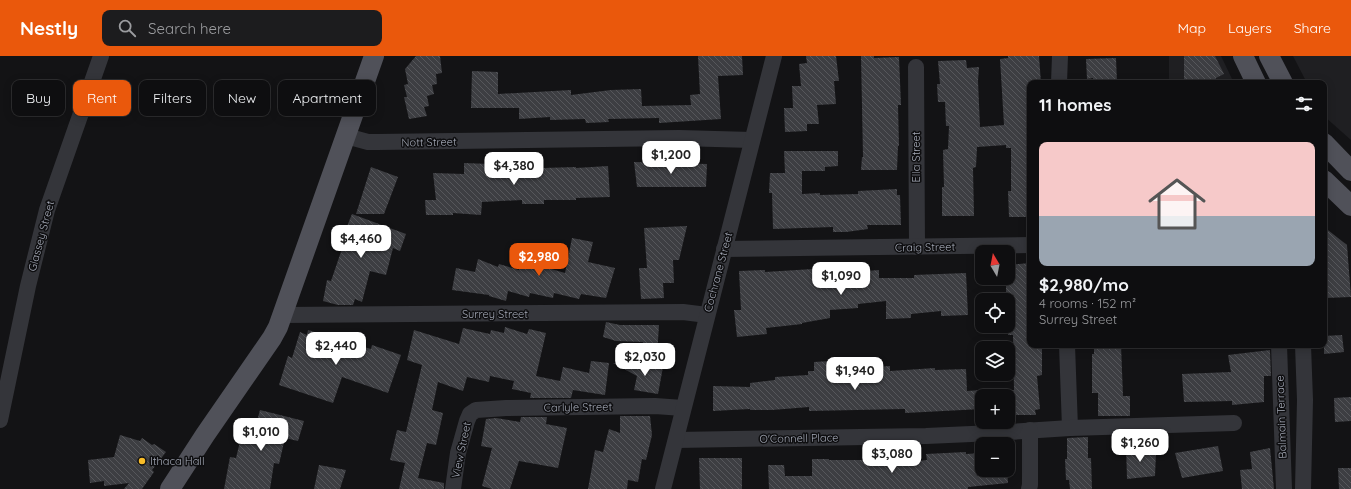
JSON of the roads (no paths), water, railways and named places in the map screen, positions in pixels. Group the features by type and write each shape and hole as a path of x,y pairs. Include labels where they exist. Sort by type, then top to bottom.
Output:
{"main road":[{"path":"170,489 205,435 272,338 283,315 374,56"},
{"path":"1243,56 1255,80"},
{"path":"1269,56 1281,80"},
{"path":"1327,146 1351,171"},
{"path":"1327,183 1351,206"}],"street":[{"name":"Glassey Street","path":"0,420 28,286 47,210 101,56"},
{"name":"Cochrane Street","path":"663,489 774,56"},
{"path":"1059,80 1060,56"},
{"name":"Ella Street","path":"916,67 917,247"},
{"name":"Nott Street","path":"346,136 368,142 679,138 752,140"},
{"name":"Craig Street","path":"724,249 1027,245"},
{"name":"Surrey Street","path":"283,315 683,312 707,315"},
{"path":"1067,348 1070,428"},
{"name":"Balmain Terrace","path":"1279,348 1284,489"},
{"name":"Balmain Terrace","path":"1303,348 1305,400 1303,489"},
{"name":"Carlyle Street","path":"472,412 481,409 506,408 655,406 683,408"},
{"name":"View Street","path":"453,489 458,453 468,417 472,412"},
{"name":"O'Connell Place","path":"676,440 926,436 1070,428 1234,423"},
{"path":"1030,430 1030,488"}],"place":[{"name":"Ithaca Hall","path":"142,461"}]}
